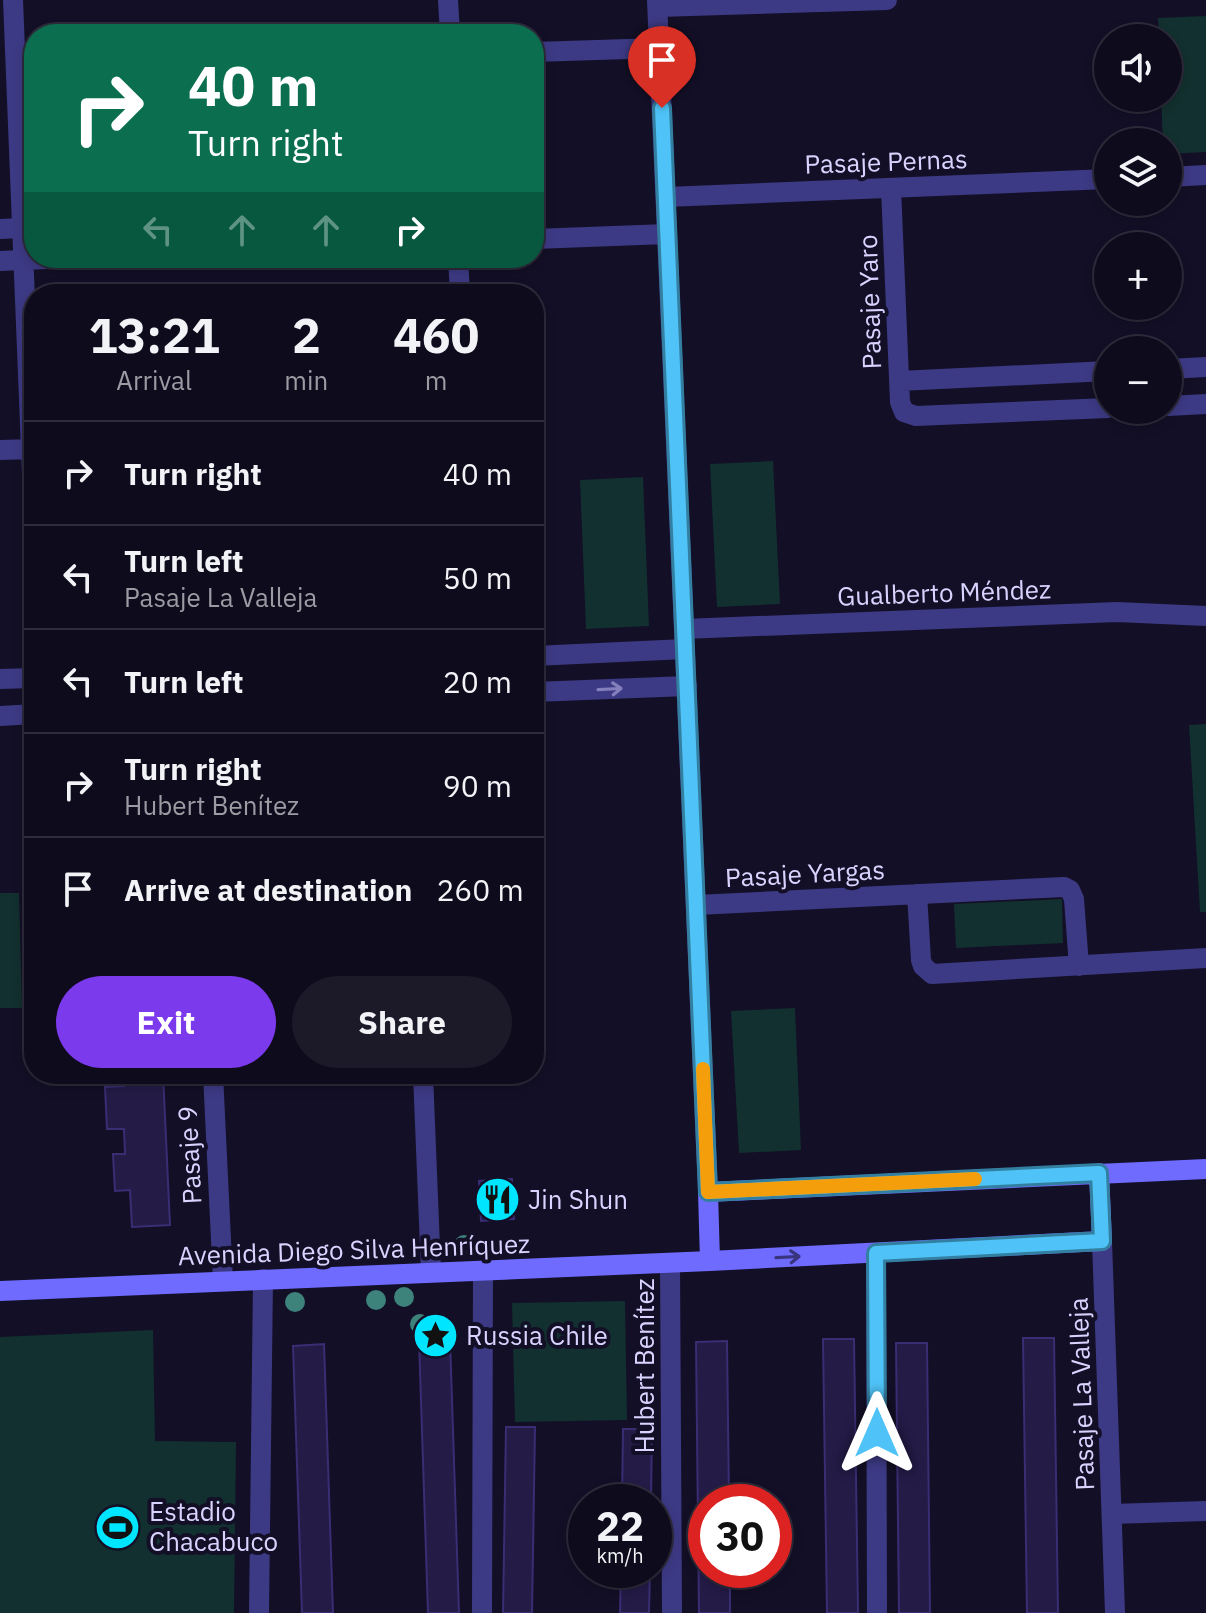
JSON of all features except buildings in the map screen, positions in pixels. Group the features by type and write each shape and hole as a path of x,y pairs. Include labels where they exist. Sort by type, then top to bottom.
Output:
{"street":[{"path":"13,0 7,34 24,67"},
{"path":"448,0 449,24"},
{"path":"710,1261 657,4 887,0"},
{"path":"544,52 659,48"},
{"path":"24,122 24,284"},
{"path":"1182,176 1206,175"},
{"name":"Pasaje Pernas","path":"666,197 1094,180"},
{"name":"Pasaje Yaro","path":"891,188 900,402 904,412 916,416 1094,409"},
{"path":"0,229 22,228"},
{"path":"544,239 667,234"},
{"path":"0,261 23,260"},
{"path":"1182,368 1206,367"},
{"path":"899,381 1094,372"},
{"path":"1182,405 1206,404"},
{"path":"0,450 24,449"},
{"name":"Gualberto Méndez","path":"544,655 684,639 1117,612 1206,616"},
{"path":"0,679 24,678"},
{"path":"544,692 687,686"},
{"path":"0,716 24,715"},
{"name":"Pasaje Yargas","path":"696,905 1064,887 1070,890 1074,899 1079,966"},
{"name":"Pasaje Yargas","path":"917,894 921,960 932,974 1206,958"},
{"name":"Pasaje 9","path":"213,1084 223,1281"},
{"path":"423,1084 431,1272"},
{"path":"708,1192 1206,1169"},
{"name":"Pasaje La Valleja","path":"1099,1173 1115,1613"},
{"name":"Avenida Diego Silva Henríquez","path":"0,1291 1102,1241"},
{"path":"876,1253 877,1613"},
{"name":"Hubert Benítez","path":"670,1263 672,1613"},
{"path":"482,1613 483,1271"},
{"path":"259,1613 263,1279"},
{"path":"1112,1514 1206,1511"}],"green space":[{"path":"1206,16 1206,152 1182,153 1182,128 1162,128 1162,112 1182,112 1182,24 1158,24 1158,18"},
{"path":"773,461 780,604 717,607 710,464"},
{"path":"643,477 649,626 586,629 580,480"},
{"path":"1206,724 1206,912 1200,912 1189,725"},
{"path":"0,893 19,893 22,1008 0,1008"},
{"path":"1062,899 1063,943 956,948 954,904"},
{"path":"795,1008 801,1150 739,1153 731,1011"},
{"path":"625,1301 627,1420 515,1422 512,1303"},
{"name":"Estadio Chacabuco","path":"153,1330 155,1441 236,1442 234,1613 0,1613 0,1337"}],"slow traffic":[{"path":"703,1069 708,1192 975,1179"}],"place":[{"name":"Jin Shun","path":"497,1200"},
{"name":"Russia Chile","path":"435,1336"},
{"name":"Estadio Chacabuco","path":"118,1527"}],"route":[{"path":"662,108 708,1192 1099,1173 1102,1241 876,1253 877,1433"}]}
